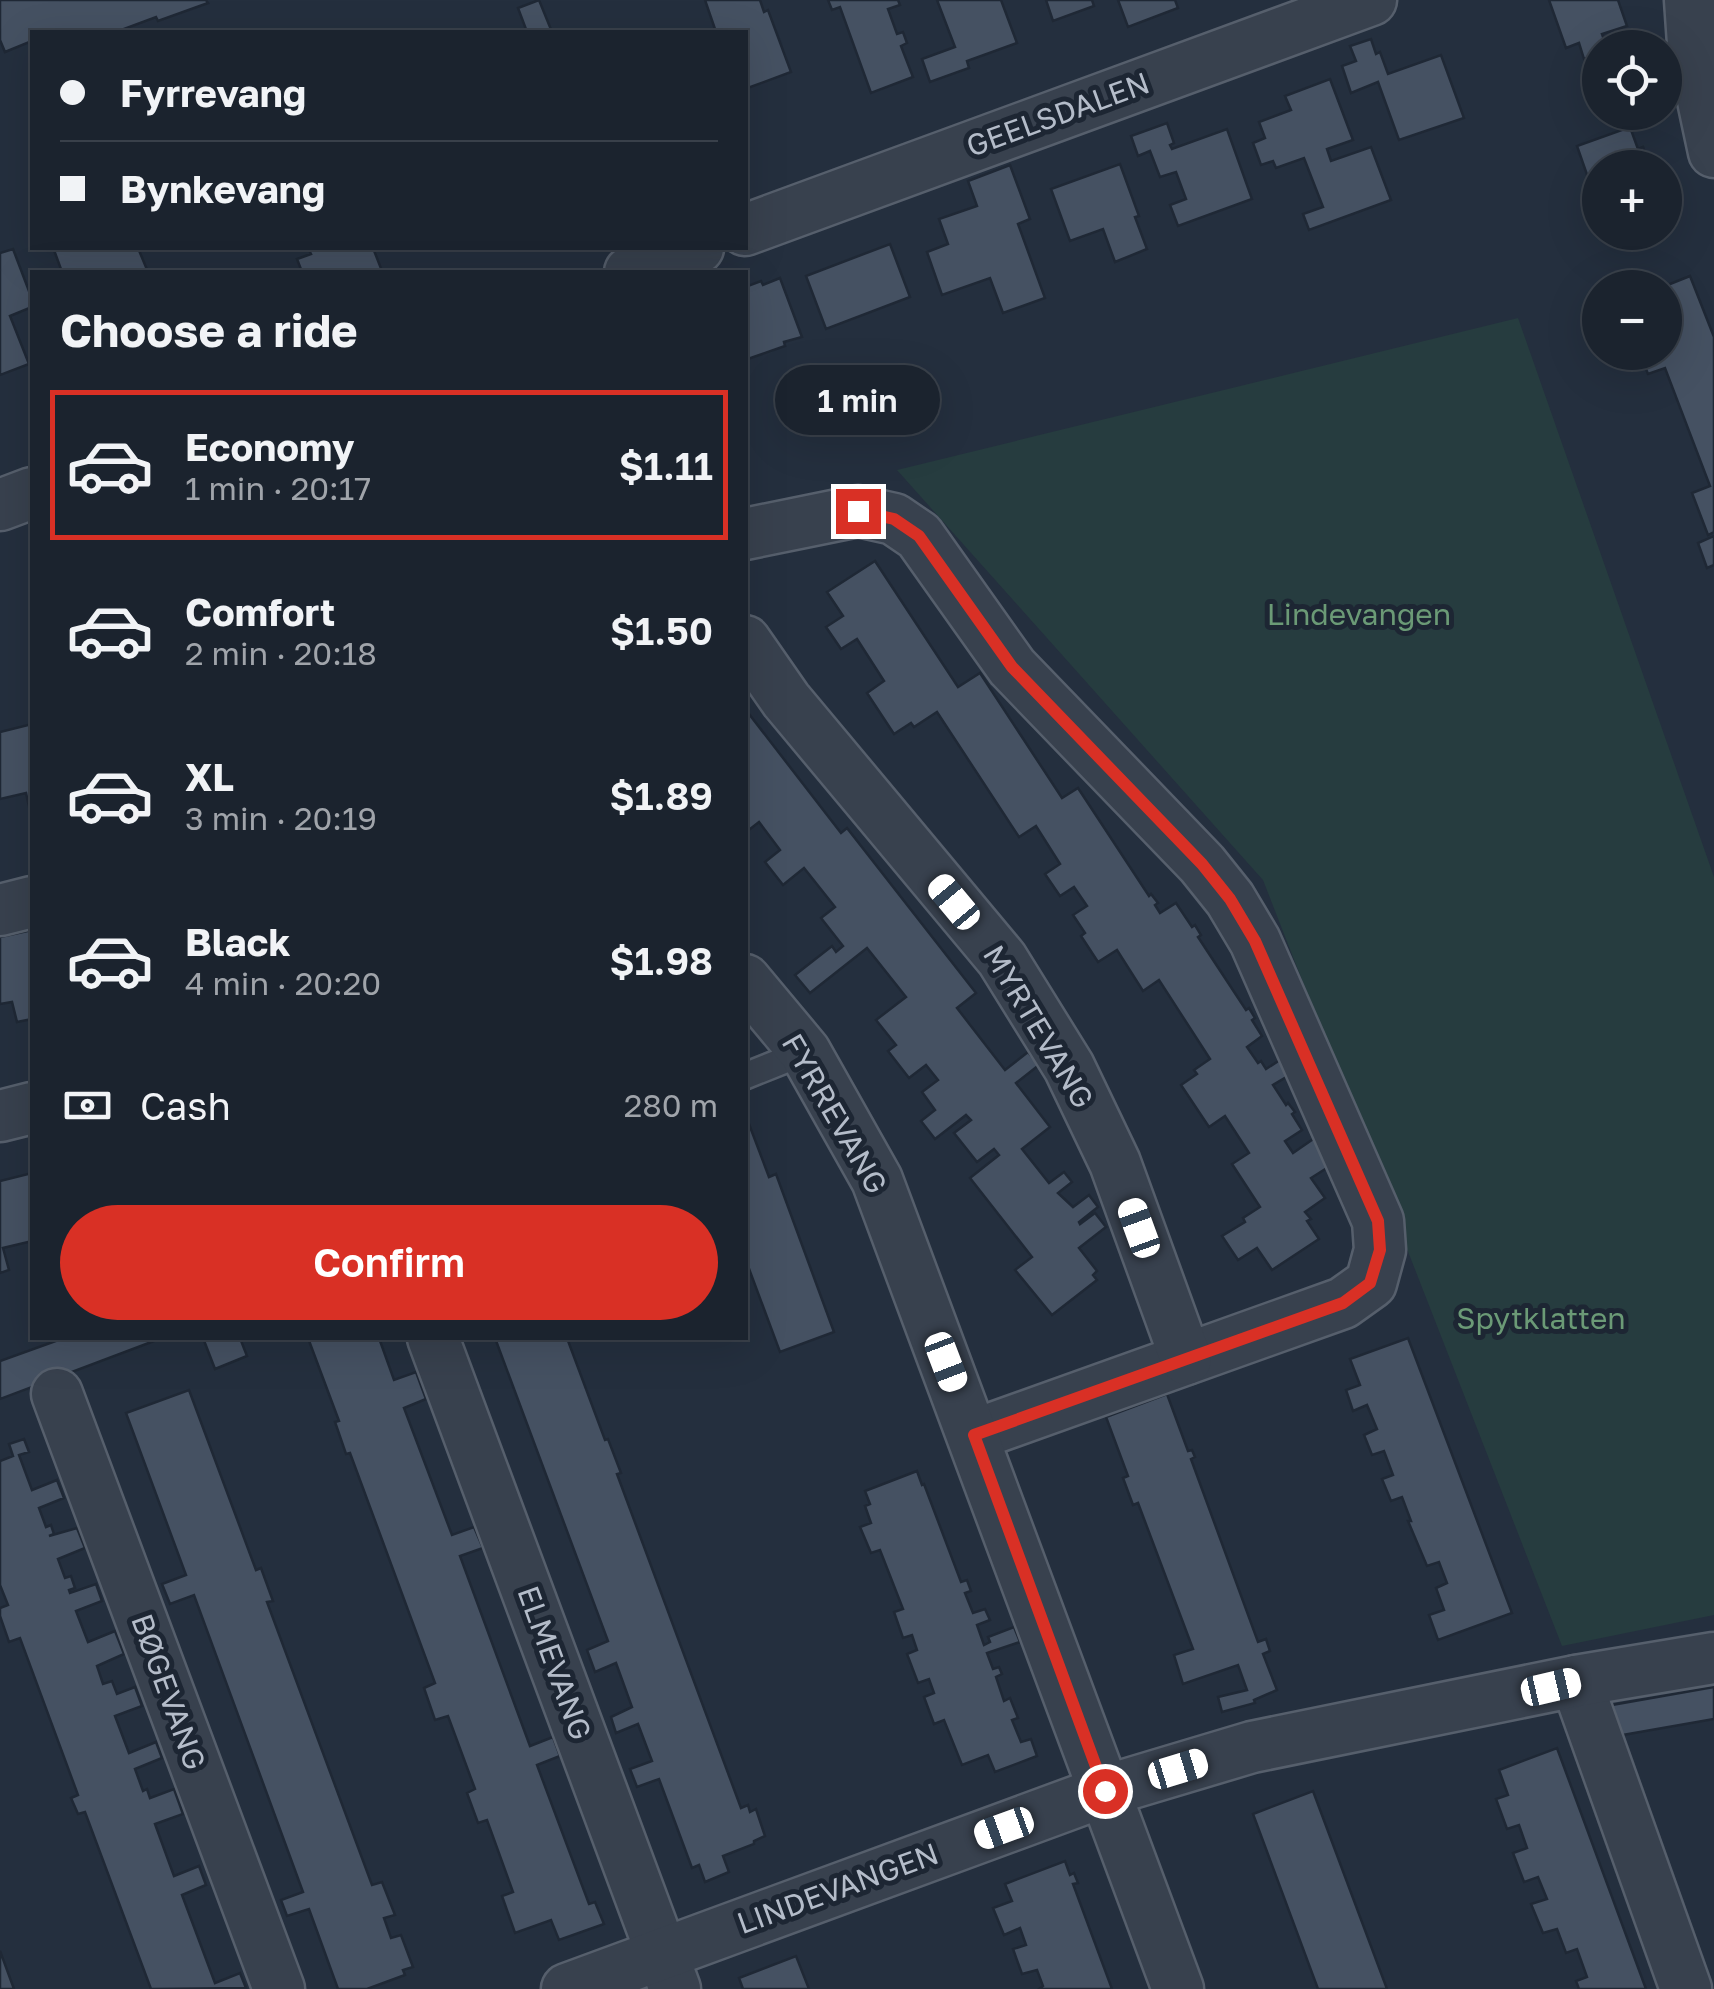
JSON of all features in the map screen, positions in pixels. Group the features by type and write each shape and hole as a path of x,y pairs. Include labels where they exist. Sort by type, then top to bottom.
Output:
{"street":[{"name":"GEELSDALEN","path":"748,229 1371,0"},
{"path":"1690,0 1694,58 1714,152"},
{"path":"636,270 692,250"},
{"path":"0,506 30,495"},
{"path":"748,533 858,511 894,519 919,536 1012,667 1202,864 1230,899 1255,941 1378,1221 1380,1250 1370,1283 1343,1303 974,1435"},
{"name":"MYRTEVANG","path":"748,644 786,700 1002,959 1060,1052 1115,1163 1186,1359"},
{"path":"0,910 30,902"},
{"name":"FYRREVANG","path":"748,984 805,1052 877,1180 1178,1989"},
{"path":"0,1116 30,1108"},
{"name":"ELMEVANG","path":"434,1340 669,1971"},
{"name":"BØGEVANG","path":"57,1394 278,1989"},
{"name":"LINDEVANGEN","path":"567,1989 669,1971 1105,1791 1252,1747 1576,1681 1714,1658"},
{"path":"1576,1681 1686,1989"}],"lane":[{"path":"748,1075 805,1052"}],"green space":[{"name":"Lindevangen","path":"1518,318 1714,877 1714,1615 1562,1646 1263,880 897,470"}],"building":[{"path":"0,0 208,3 121,30 30,30 30,42 5,52 0,40"},
{"path":"539,0 551,30 526,30 518,8"},
{"path":"705,0 760,0 764,12 768,10 791,72 748,88 748,30 715,30"},
{"path":"828,0 898,0 900,5 888,9 897,34 903,32 907,43 901,46 913,77 871,93 840,7 832,10"},
{"path":"937,0 1001,0 1017,43 967,61 969,68 930,82 922,59 955,47"},
{"path":"1046,0 1092,0 1094,6 1053,21"},
{"path":"1118,0 1175,0 1178,8 1128,27"},
{"path":"1549,0 1618,0 1627,26 1582,30 1582,53 1579,43 1566,48"},
{"path":"1371,39 1388,74 1441,55 1464,118 1399,140 1378,82 1351,93 1342,66 1356,61 1350,46"},
{"path":"1330,79 1353,140 1327,149 1331,161 1371,147 1391,200 1309,230 1303,214 1323,207 1304,158 1276,168 1273,161 1261,165 1253,143 1265,138 1259,122 1291,110 1285,96"},
{"path":"1167,123 1174,143 1170,145 1172,149 1227,129 1252,199 1178,226 1170,205 1186,199 1176,172 1160,177 1150,151 1138,156 1131,136"},
{"path":"1631,130 1638,149 1644,150 1582,150 1582,160 1577,146"},
{"path":"1120,164 1147,249 1115,262 1103,229 1070,241 1051,189"},
{"path":"1010,165 1030,219 1018,224 1045,298 1003,313 990,278 942,295 927,252 948,244 939,219 977,206 968,181"},
{"path":"890,244 910,297 826,329 806,276"},
{"path":"13,249 30,294 30,308 10,316 29,364 0,375 0,253"},
{"path":"54,250 139,250 147,270 61,270"},
{"path":"309,250 374,250 382,270 301,270 297,259 311,254"},
{"path":"1690,276 1714,337 1714,532 1708,535 1692,493 1710,486 1666,370 1682,370 1682,279"},
{"path":"780,278 802,337 748,359 748,286 761,281 763,285"},
{"path":"1714,536 1714,565 1707,568 1698,543"},
{"path":"875,561 958,687 980,673 1062,798 1078,788 1149,896 1158,903 1155,905 1160,913 1176,903 1192,927 1195,925 1201,935 1198,937 1255,1018 1252,1020 1262,1036 1247,1047 1258,1063 1261,1061 1266,1069 1283,1058 1293,1073 1273,1085 1295,1112 1292,1114 1302,1130 1285,1141 1293,1153 1319,1135 1330,1166 1311,1178 1325,1198 1305,1212 1319,1239 1272,1270 1257,1248 1238,1260 1222,1236 1260,1207 1232,1164 1249,1153 1225,1116 1209,1127 1181,1085 1210,1059 1159,980 1143,991 1117,950 1098,962 1073,915 1087,906 1074,887 1060,896 1045,874 1060,864 1036,826 1019,837 937,712 894,734 867,693 884,681 857,639 841,649 826,627 843,616 827,592"},
{"path":"748,715 841,833 847,828 976,993 957,1008 1005,1070 1028,1052 1039,1065 1016,1083 1050,1127 1022,1149 1049,1183 1064,1172 1072,1182 1058,1193 1073,1207 1089,1195 1098,1207 1080,1224 1095,1213 1106,1227 1079,1248 1097,1271 1093,1275 1097,1280 1052,1315 1015,1270 1032,1257 970,1178 999,1155 994,1149 977,1162 954,1133 971,1120 966,1115 935,1139 921,1121 935,1110 922,1092 938,1080 926,1065 909,1078 888,1051 896,1045 876,1020 906,997 867,948 810,993 795,975 832,946 836,952 843,946 821,918 835,907 804,868 783,885 765,862 780,850 759,822 748,831"},
{"path":"30,724 30,811 26,793 0,799 0,732"},
{"path":"30,930 30,1019 17,1022 12,1002 0,1004 0,937"},
{"path":"748,1124 769,1177 776,1174 834,1332 780,1352 748,1266"},
{"path":"30,1174 30,1241 3,1248 9,1270 0,1273 0,1181"},
{"path":"1408,1338 1512,1613 1438,1640 1429,1615 1444,1610 1436,1588 1447,1583 1439,1562 1427,1566 1402,1497 1391,1501 1382,1479 1393,1475 1384,1451 1372,1455 1364,1435 1377,1429 1367,1405 1353,1411 1346,1390 1360,1385 1350,1359"},
{"path":"58,1340 157,1340 0,1399 0,1361"},
{"path":"204,1340 241,1340 247,1356 215,1369"},
{"path":"309,1340 380,1340 394,1380 416,1372 426,1399 404,1408 452,1535 474,1527 483,1548 460,1556 530,1746 553,1737 560,1756 537,1765 589,1904 595,1902 604,1924 559,1940 551,1920 515,1933 502,1896 513,1892 487,1820 478,1823 467,1793 475,1789 448,1716 435,1720 424,1688 435,1683 350,1453 346,1454 335,1422 339,1421"},
{"path":"496,1340 568,1340 621,1473 617,1474 741,1808 748,1805 750,1812 756,1809 765,1836 723,1856 729,1872 705,1882 699,1865 692,1868 659,1779 637,1787 630,1769 652,1761 638,1724 616,1733 611,1717 632,1707 616,1663 595,1672 587,1650 608,1641"},
{"path":"189,1390 256,1570 261,1568 273,1601 267,1602 372,1885 382,1882 395,1915 384,1918 391,1938 401,1935 413,1967 403,1970 405,1975 367,1989 338,1989 309,1909 287,1916 281,1900 303,1892 194,1595 170,1604 162,1584 186,1575 126,1413"},
{"path":"1167,1394 1188,1451 1192,1450 1195,1457 1191,1459 1258,1642 1266,1639 1270,1651 1263,1654 1277,1690 1254,1700 1255,1703 1222,1712 1218,1697 1247,1690 1238,1665 1183,1684 1174,1655 1193,1649 1138,1503 1133,1505 1123,1478 1128,1476 1106,1417"},
{"path":"24,1439 29,1452 19,1455 32,1490 57,1480 64,1498 39,1508 46,1527 51,1525 54,1534 49,1536 77,1528 85,1548 58,1559 65,1578 71,1576 75,1588 70,1593 96,1584 102,1601 76,1611 88,1642 115,1631 124,1654 97,1666 103,1684 112,1681 117,1694 135,1687 142,1706 115,1716 129,1753 156,1742 162,1758 135,1769 143,1791 147,1789 150,1798 174,1789 183,1814 155,1824 174,1876 199,1866 206,1885 182,1895 215,1983 240,1973 246,1988 151,1989 85,1812 78,1814 71,1798 78,1795 20,1638 9,1642 0,1616 0,1608 8,1605 0,1585 0,1461 13,1456 9,1444"},
{"path":"917,1471 961,1582 967,1580 971,1591 965,1593 973,1613 985,1609 990,1620 977,1625 984,1645 990,1642 988,1637 1014,1627 1020,1642 987,1653 993,1669 999,1667 1002,1674 996,1677 1004,1701 1010,1698 1018,1718 1012,1720 1021,1742 1031,1739 1037,1756 995,1772 988,1755 962,1765 944,1720 934,1724 924,1697 934,1693 929,1679 918,1683 907,1654 917,1650 912,1635 903,1638 894,1612 903,1609 880,1550 871,1553 860,1527 871,1523 865,1491"},
{"path":"1714,1687 1714,1719 1617,1736 1612,1705"},
{"path":"1557,1748 1646,1989 1579,1989 1576,1981 1587,1977 1577,1949 1566,1953 1557,1929 1543,1933 1531,1904 1547,1899 1538,1877 1524,1882 1513,1853 1527,1848 1519,1825 1507,1829 1496,1799 1508,1795 1499,1770"},
{"path":"1313,1791 1387,1989 1318,1989 1253,1814"},
{"path":"1065,1861 1078,1883 1073,1884 1112,1989 1039,1989 1043,1986 1037,1970 1022,1974 1013,1949 1026,1945 1020,1928 1004,1935 993,1908 1012,1901 1005,1884"},
{"path":"0,1951 14,1989 0,1989"},
{"path":"796,1956 809,1989 743,1989 739,1978"}],"route":[{"path":"858,511 894,519 919,536 1012,667 1202,864 1230,899 1255,941 1378,1221 1380,1250 1370,1283 1343,1303 974,1435 1105,1791"}],"park label":[{"name":"Spytklatten","path":"1541,1319"}]}
